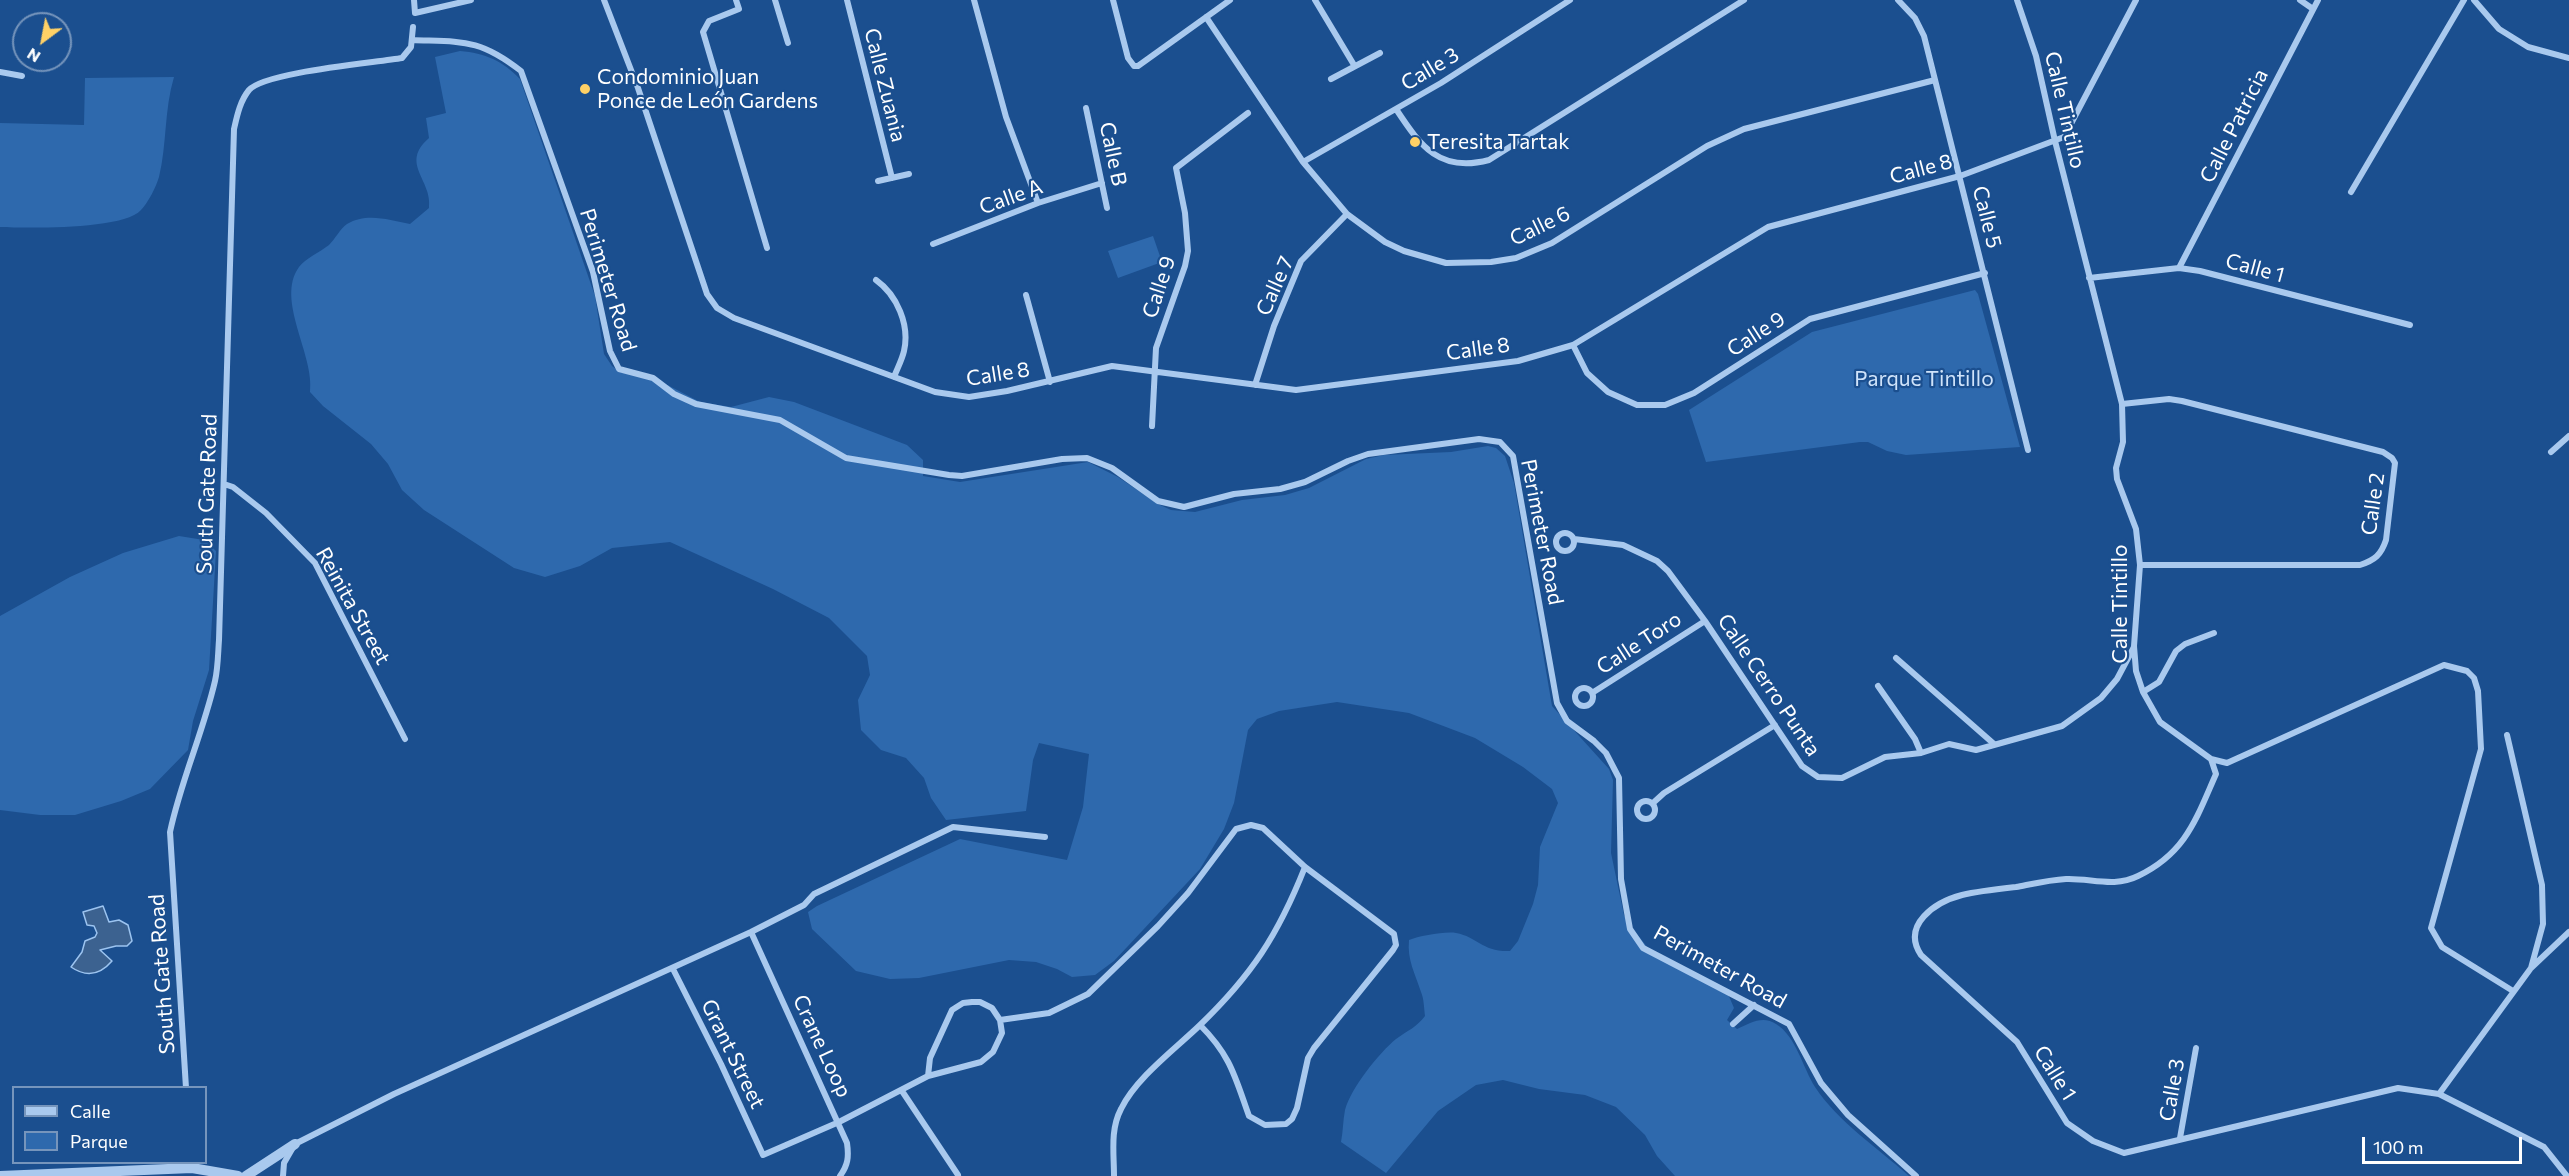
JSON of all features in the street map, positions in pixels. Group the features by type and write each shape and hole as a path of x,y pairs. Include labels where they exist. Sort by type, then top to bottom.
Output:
{"street":[{"path":"414,0 415,13 471,0"},
{"name":"Calle 8","path":"604,0 638,88 707,294 717,308 734,318 934,392 969,397 1050,382 1112,366 1296,390 1518,361 1573,345 1768,227 1960,176 2064,137 2136,0"},
{"path":"736,0 739,9 709,21 703,32 767,248"},
{"path":"775,0 788,43"},
{"name":"Calle Zuania","path":"847,0 892,178"},
{"path":"974,0 1006,117 1038,203"},
{"path":"1113,0 1128,58 1134,66 1141,65 1230,0"},
{"path":"1315,0 1354,66"},
{"name":"Calle 3","path":"1303,162 1441,83 1570,0"},
{"path":"1396,109 1422,144 1433,154 1455,164 1476,164 1489,160 1744,0"},
{"name":"Calle 5","path":"1898,0 1915,18 1924,36 2028,450"},
{"name":"Calle Tintillo","path":"2017,0 2036,56 2055,141 2122,404 2123,442 2116,468 2117,479 2136,529 2140,565 2134,646 2136,671 2143,692 2160,722 2211,759"},
{"path":"2300,0 2313,9"},
{"name":"Calle Patricia","path":"2179,268 2318,0"},
{"path":"2351,192 2464,0"},
{"path":"2474,0 2499,28 2528,47 2569,58"},
{"name":"Calle 6","path":"1206,17 1303,162 1347,213 1385,242 1423,257 1462,264 1516,258 1552,243 1707,146 1744,129 1935,80"},
{"path":"412,40 413,27"},
{"name":"South Gate Road","path":"186,1086 170,832 178,795 190,764 215,680 219,640 234,129 242,102 249,89 267,80 402,58 411,47 412,40"},
{"name":"Perimeter Road","path":"412,40 470,42 499,54 521,71 593,272 610,351 615,362 619,369 653,378 674,394 696,404 780,420 846,458 949,475 962,476 1062,459 1087,458 1112,468 1158,501 1184,507 1234,494 1280,489 1305,482 1348,460 1368,454 1479,439 1500,442 1513,456 1557,703 1567,721 1606,753 1619,778 1621,879 1630,929 1643,948 1789,1024 1821,1083 1848,1115 1916,1176"},
{"path":"1331,78 1380,53"},
{"path":"0,72 22,76"},
{"name":"Calle B","path":"1086,108 1107,208"},
{"name":"Calle 9","path":"1152,426 1156,348 1185,266 1188,235 1176,168 1248,113"},
{"path":"878,181 909,174"},
{"name":"Calle A","path":"933,244 1038,203 1102,183"},
{"name":"Calle 7","path":"1255,386 1274,326 1301,261 1347,213"},
{"name":"Calle 1","path":"2089,278 2179,268 2200,271 2410,326"},
{"name":"Calle 9","path":"1573,345 1587,373 1608,392 1637,405 1665,405 1694,393 1810,319 1985,273"},
{"path":"876,280 890,290 905,328 904,352 894,377"},
{"path":"1026,295 1050,382"},
{"name":"Calle 2","path":"2122,404 2169,399 2181,401 2383,452 2395,463 2386,540 2382,551 2370,562 2360,565 2140,565"},
{"path":"2551,452 2569,436"},
{"name":"Reinita Street","path":"224,484 233,487 266,513 315,564 405,739"},
{"name":"Calle Cerro Punta","path":"1574,539 1623,545 1657,561 1679,584 1802,766 1810,773 1826,779 1849,777 1885,757 1921,753 1949,744 1976,750 2062,726 2101,698 2116,679 2134,646"},
{"name":"Calle Toro","path":"1592,693 1705,621"},
{"path":"2143,692 2159,682 2176,651 2185,644 2214,633"},
{"path":"1896,658 1994,744"},
{"path":"2211,759 2227,763 2444,665 2467,672 2474,678 2478,691 2481,749 2431,928 2442,947 2513,991"},
{"path":"1878,686 1915,739 1921,753"},
{"path":"1653,803 1664,793 1775,725"},
{"path":"2507,735 2542,885 2543,924 2531,968"},
{"name":"Calle 1","path":"2211,759 2216,774 2188,835 2168,857 2139,876 2123,882 2067,879 1961,895 1943,902 1926,913 1919,921 1913,936 1915,946 2017,1042 2067,1123 2093,1141 2124,1153 2180,1138 2398,1089 2439,1094 2544,1147 2567,1176"},
{"path":"1000,1020 1049,1013 1088,994 1158,926 1188,893 1236,829 1251,825 1263,828 1305,867 1353,905 1392,930 1396,945 1308,1058 1299,1101 1292,1119 1286,1124 1272,1126 1259,1124 1253,1120 1229,1059 1200,1025"},
{"path":"246,1176 295,1144 394,1094 751,932 804,905 814,894 953,827 1045,837"},
{"path":"1114,1176 1113,1134 1121,1108 1142,1082 1243,982 1264,953 1289,909 1305,867"},
{"name":"Crane Loop","path":"751,932 839,1122 849,1153 847,1166 840,1176"},
{"path":"2439,1094 2531,968 2569,932"},
{"name":"Grant Street","path":"673,969 721,1064 763,1155 839,1122"},
{"path":"839,1122 928,1076 972,1066 987,1058 1000,1039 1002,1027 992,1008 980,1002 963,1003 952,1010 930,1058 928,1076"},
{"path":"1733,1024 1754,1005"},
{"name":"Calle 3","path":"2180,1138 2196,1048"},
{"path":"902,1091 958,1175"},
{"path":"283,1176 284,1163 295,1144"},
{"path":"0,1176 192,1165 238,1176"}],"green space":[{"path":"460,51 493,59 507,67 520,79 595,296 604,354 612,366 620,372 656,379 700,402 731,407 769,397 794,402 907,445 923,460 923,476 960,482 1088,462 1118,477 1171,510 1195,512 1242,500 1285,495 1309,488 1366,459 1384,455 1451,452 1488,446 1496,448 1505,456 1514,483 1552,706 1609,769 1613,780 1611,853 1624,915 1629,924 1648,948 1728,994 1734,1008 1727,1020 1737,1029 1752,1022 1766,1020 1783,1029 1794,1044 1824,1100 1847,1123 1909,1176 1675,1176 1657,1156 1645,1135 1616,1107 1585,1095 1539,1089 1503,1080 1476,1085 1438,1111 1386,1173 1341,1142 1345,1110 1359,1082 1389,1045 1425,1016 1423,998 1410,960 1409,940 1433,934 1456,933 1486,947 1510,951 1518,941 1533,904 1538,885 1540,847 1558,803 1552,789 1523,767 1475,738 1409,713 1337,702 1279,711 1257,719 1248,730 1234,803 1224,829 1200,869 1114,961 1095,975 1072,977 1036,962 1009,960 919,978 890,979 856,971 812,929 808,912 960,839 1067,860 1083,807 1089,754 1039,743 1033,760 1026,811 946,820 931,798 924,778 906,758 881,750 861,730 858,700 870,675 867,656 829,618 773,589 670,542 612,548 580,566 545,577 514,568 424,510 402,490 388,464 371,444 323,406 310,392 307,362 293,311 291,295 293,280 299,267 329,245 347,224 362,218 370,218 410,224 429,208 429,198 419,172 417,156 429,138 426,118 446,113 435,57"},
{"path":"174,77 159,177 152,195 141,210 131,217 96,224 0,227 0,123 84,125 85,78"},
{"path":"1153,236 1162,262 1118,278 1108,251"},
{"name":"Parque Tintillo","path":"1975,290 2020,447 1906,455 1887,451 1868,442 1860,442 1706,462 1689,410 1812,332"},
{"path":"179,536 204,540 216,551 209,670 193,721 188,750 150,789 121,801 75,815 40,815 0,810 0,616 70,577 123,553"}],"shaded area":[{"path":"103,906 109,922 119,920 128,925 132,941 127,946 100,950 112,961 98,972 82,973 71,967 82,952 85,941 95,937 97,933 94,926 87,925 83,912"}],"place":[{"name":"Condominio Juan Ponce de León Gardens","path":"585,89"},
{"name":"Teresita Tartak","path":"1415,142"}]}
